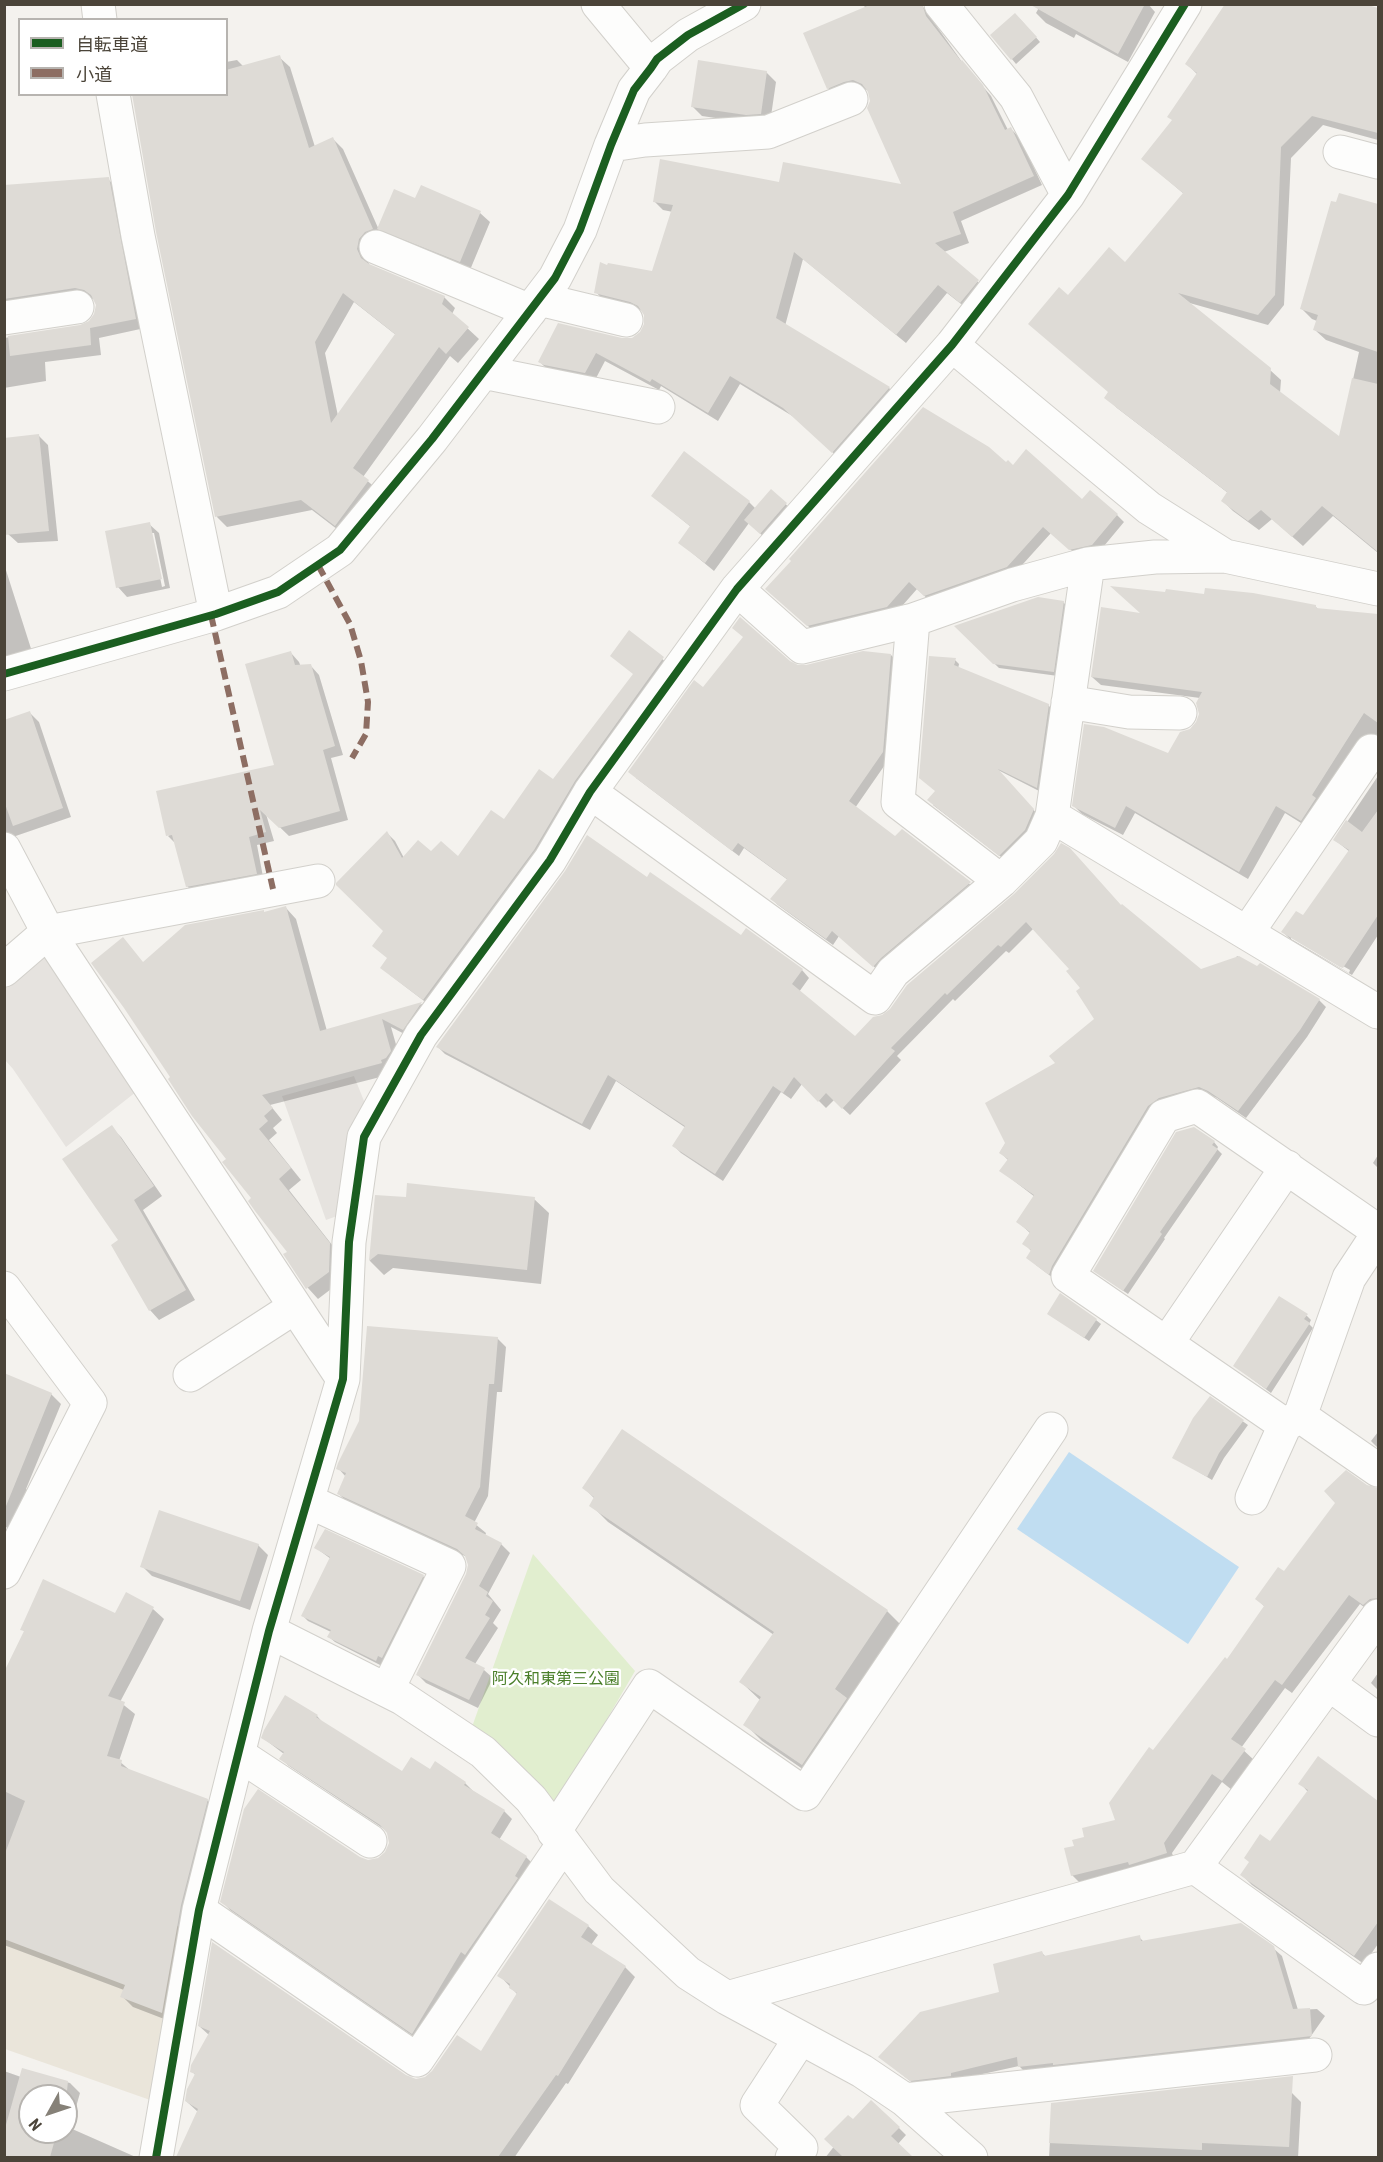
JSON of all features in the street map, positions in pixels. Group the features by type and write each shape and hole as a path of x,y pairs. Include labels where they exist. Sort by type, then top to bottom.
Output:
{"street":[{"path":"598,4 651,68"},
{"path":"4,674 216,614 278,592 340,550 432,439 555,278 580,230 634,90 657,59 688,35 744,4"},
{"path":"941,4 1016,97 1068,195"},
{"path":"156,2157 199,1910 268,1631 343,1379 349,1242 364,1137 421,1035 550,860 590,792 737,589 952,345 1068,195 1185,4"},
{"path":"113,96 140,247 216,614"},
{"path":"611,145 645,140 768,132 851,99"},
{"path":"1340,152 1378,162"},
{"path":"376,247 535,305 626,320"},
{"path":"4,318 77,307"},
{"path":"952,345 1149,508 1225,556"},
{"path":"483,372 658,407"},
{"path":"737,589 802,647 914,620 1012,585 1088,564 1155,557 1225,556 1378,589"},
{"path":"590,792 875,998 893,972 1001,881 1041,841 1052,816 1088,564"},
{"path":"914,620 897,802 1001,881"},
{"path":"1068,702 1129,712 1180,713"},
{"path":"1247,933 1371,751"},
{"path":"1052,816 1378,1012"},
{"path":"4,849 48,932 343,1379"},
{"path":"4,970 48,932 318,881"},
{"path":"1252,1498 1292,1420 1349,1278 1378,1232 1197,1106 1164,1116 1068,1276 1167,1343 1292,1420 1378,1470"},
{"path":"1167,1343 1287,1167"},
{"path":"4,1288 90,1403 8,1559"},
{"path":"190,1375 295,1307"},
{"path":"199,1910 417,2060 559,1838 649,1686 805,1794 1051,1429"},
{"path":"308,1501 449,1566 387,1690"},
{"path":"727,1998 1195,1867 1378,1616"},
{"path":"268,1631 387,1690 483,1752 531,1799 599,1890 688,1972 727,1998 862,2071 906,2100 971,2157"},
{"path":"1329,1683 1378,1720"},
{"path":"238,1754 370,1841"},
{"path":"1195,1867 1364,1988 1378,1969"},
{"path":"792,2157 801,2148 757,2105 800,2039"},
{"path":"906,2100 1315,2055"}],"shaded area":[{"path":"49,950 141,1088 66,1147 5,1060 5,987"},
{"path":"354,1076 368,1111 337,1216 326,1220 282,1096"},
{"path":"5,1857 185,1929 153,2101 5,2049"}],"green space":[{"name":"阿久和東第三公園","path":"533,1554 635,1671 555,1808 472,1727"}],"water":[{"path":"1069,1452 1239,1567 1188,1644 1017,1529"}],"building":[{"path":"872,4 922,4 926,16 983,85 1005,130 1011,127 1034,176 953,212 961,234 935,243 979,280 960,303 938,285 896,335 794,252 776,318 890,387 832,453 783,408 730,376 708,413 652,379 650,382 596,353 585,373 538,362 558,323 622,338 632,338 640,332 644,324 644,315 638,306 594,293 600,262 652,271 673,205 653,202 660,159 779,182 783,162 901,184 867,108 870,101 868,92 862,84 853,80 827,89 803,33"},
{"path":"1029,4 1145,4 1118,54"},
{"path":"1225,4 1365,4 1378,8 1378,133 1312,116 1281,147 1275,295 1258,315 1178,293 1271,368 1270,384 1339,436 1352,378 1378,384 1378,552 1322,506 1292,537 1261,510 1248,521 1221,501 1227,492 1104,398 1108,392 1028,324 1059,287 1068,295 1109,247 1125,262 1183,193 1141,159 1172,120 1167,117 1197,73 1185,64"},
{"path":"1015,13 1037,37 1011,60 990,35"},
{"path":"280,55 309,148 333,137 373,229 365,232 359,239 357,249 361,258 369,264 445,296 442,304 469,327 446,354 439,347 353,468 369,480 335,526 301,500 215,517 156,232 132,96 228,96 228,69","holes":["343,293 395,334 331,423 315,342"]},
{"path":"698,60 767,71 761,114 746,115 691,107"},
{"path":"109,177 136,319 90,328 91,345 10,356 8,336 80,325 89,321 96,305 91,295 75,288 4,299 4,185"},
{"path":"421,185 481,211 460,262 377,229 394,189 415,198"},
{"path":"1339,193 1378,204 1378,352 1313,330 1318,315 1300,309 1331,201 1336,202"},
{"path":"923,407 989,447 1013,465 1026,449 1082,499 1090,490 1118,514 1092,545 1069,550 1043,527 1007,567 924,596 909,582 887,607 807,626 765,589"},
{"path":"39,434 49,531 4,535 4,438"},
{"path":"684,451 750,501 705,563 678,543 690,526 651,496"},
{"path":"771,489 787,503 760,534 744,520"},
{"path":"150,522 162,579 116,588 105,531"},
{"path":"1110,586 1204,594 1205,588 1253,593 1316,605 1316,608 1378,614 1378,723 1364,713 1312,795 1316,798 1301,821 1276,806 1239,872 1126,806 1115,828 1072,806 1084,724 1104,727 1168,753 1180,732 1190,729 1199,714 1196,703 1202,692 1091,677 1101,607 1140,613"},
{"path":"1038,597 1064,601 1054,672 993,664 954,626"},
{"path":"740,617 790,661 798,665 863,651 891,654 883,752 849,801 895,836 902,829 971,882 873,967 832,931 826,939 770,899 787,879 738,843 732,851 628,772 694,680 703,687 743,637 732,628"},
{"path":"629,630 664,657 575,781 534,850 423,1000 380,968 387,958 372,946 383,931 336,883 387,831 402,858 418,840 431,851 441,841 458,856 491,810 504,819 539,769 553,779 633,674 610,656"},
{"path":"291,651 295,665 311,664 335,746 323,750 340,811 279,828 260,810 266,832 249,837 257,874 186,887 172,835 166,836 156,791 274,765 245,664"},
{"path":"929,656 956,658 954,665 1049,704 1037,788 998,769 1034,809 1025,830 999,856 927,800 935,791 919,778"},
{"path":"30,711 63,808 13,826 4,801 4,720"},
{"path":"1378,810 1378,915 1343,968 1281,932 1296,911 1303,915 1349,850 1333,840 1346,820 1362,832"},
{"path":"587,835 647,877 650,872 741,935 746,928 803,969 792,984 855,1036 873,1017 882,1015 890,1009 907,985 1014,894 1054,854 1061,843 1070,848 1121,905 1201,969 1239,956 1257,966 1260,963 1320,999 1300,1030 1238,1111 1199,1087 1159,1098 1148,1106 1052,1266 1049,1275 1026,1258 1031,1250 1022,1244 1030,1232 1016,1222 1034,1195 999,1171 1008,1159 999,1153 1005,1143 985,1103 1055,1063 1049,1056 1094,1019 1076,991 1080,988 1066,971 1069,969 1026,922 1001,947 998,945 947,995 945,993 891,1048 895,1051 842,1109 826,1093 818,1102 794,1077 783,1093 773,1086 715,1174 672,1146 685,1126 608,1075 582,1124 436,1047 565,871"},
{"path":"286,906 320,1031 422,1002 403,1030 382,1019 391,1051 386,1058 381,1060 382,1063 262,1095 273,1108 264,1116 268,1121 259,1129 291,1168 279,1179 330,1243 329,1272 306,1289 283,1254 287,1252 248,1201 251,1198 222,1162 226,1159 192,1116 168,1079 170,1077 91,963 123,937 143,962 185,925 264,910 264,912"},
{"path":"112,1125 154,1186 134,1200 186,1290 149,1311 111,1245 118,1240 62,1159"},
{"path":"1194,1127 1215,1141 1212,1145 1218,1149 1160,1232 1162,1234 1123,1291 1093,1271 1176,1132"},
{"path":"407,1183 535,1197 527,1270 378,1254 369,1261 375,1195 406,1197"},
{"path":"1060,1293 1097,1319 1084,1338 1047,1314"},
{"path":"1279,1296 1308,1314 1304,1319 1310,1323 1266,1389 1233,1366"},
{"path":"367,1326 498,1337 494,1384 489,1384 480,1487 465,1516 478,1523 475,1529 502,1543 479,1586 488,1592 486,1596 493,1601 485,1615 490,1618 465,1658 485,1668 469,1700 416,1675 466,1574 468,1565 465,1556 457,1549 337,1494 346,1473 336,1469 359,1421"},
{"path":"4,1373 52,1393 6,1506 4,1506"},
{"path":"1210,1396 1244,1420 1219,1453 1207,1477 1172,1458 1193,1418"},
{"path":"622,1429 888,1610 835,1689 847,1698 802,1765 743,1725 761,1697 739,1682 774,1632 589,1506 594,1497 582,1488"},
{"path":"1346,1470 1367,1485 1378,1488 1378,1598 1370,1599 1363,1605 1349,1595 1282,1685 1275,1680 1231,1739 1246,1749 1222,1781 1212,1774 1164,1843 1167,1853 1129,1865 1128,1862 1071,1876 1064,1848 1074,1846 1072,1840 1084,1837 1082,1828 1115,1820 1109,1803 1149,1747 1153,1750 1225,1657 1227,1659 1264,1606 1255,1599 1278,1567 1284,1571 1335,1503 1324,1491"},
{"path":"159,1510 259,1544 240,1601 140,1567"},
{"path":"325,1529 424,1575 382,1658 378,1656 376,1661 327,1637 331,1630 301,1616 330,1557 314,1548"},
{"path":"43,1579 115,1613 126,1592 154,1607 108,1696 125,1702 107,1756 122,1760 121,1766 208,1799 181,1905 162,2013 120,1997 125,1985 4,1939 4,1856 25,1801 4,1791 4,1672 24,1631 20,1630"},
{"path":"285,1695 402,1771 411,1757 430,1769 435,1761 466,1782 464,1785 505,1810 491,1833 527,1856 515,1876 518,1878 465,1955 461,1952 412,2034 220,1902 244,1809 258,1789 360,1857 368,1860 378,1858 385,1852 389,1843 387,1833 380,1825 279,1759 284,1752 261,1738"},
{"path":"1318,1756 1378,1801 1378,1922 1354,1956 1240,1875 1249,1862 1244,1858 1260,1834 1270,1841 1308,1790 1298,1784"},
{"path":"549,1899 589,1925 581,1937 626,1966 558,2076 556,2075 498,2157 176,2157 198,2109 185,2101 187,2089 195,2074 190,2072 191,2065 210,2031 198,2026 212,1942 406,2075 416,2079 425,2077 432,2071 457,2035 481,2051 517,1993 509,1988 510,1984 497,1976"},
{"path":"1241,1923 1274,1946 1293,2009 1310,2008 1312,2036 1053,2065 1053,2063 1018,2067 1017,2057 951,2073 951,2076 910,2081 878,2057 920,2012 999,1992 993,1964 1042,1951 1044,1956 1140,1935 1141,1941"},
{"path":"22,2068 68,2081 68,2084 18,2084 18,2144 54,2144 50,2157 4,2157 4,2132"},
{"path":"1293,2076 1289,2147 1202,2143 1202,2150 1049,2143 1051,2103"},
{"path":"871,2100 900,2127 891,2136 913,2157 843,2157 824,2139 848,2115 853,2119"}],"marked path":[{"path":"318,565 350,624 361,661 368,702 366,734 352,758"},
{"path":"211,615 273,889"}],"cycle path":[{"path":"4,674 216,614 278,592 340,550 432,439 555,278 580,230 634,90 657,59 688,35 744,4"},
{"path":"156,2158 199,1910 269,1631 343,1379 349,1242 364,1137 421,1035 550,860 590,792 737,589 952,345 1068,195 1185,4"}]}
